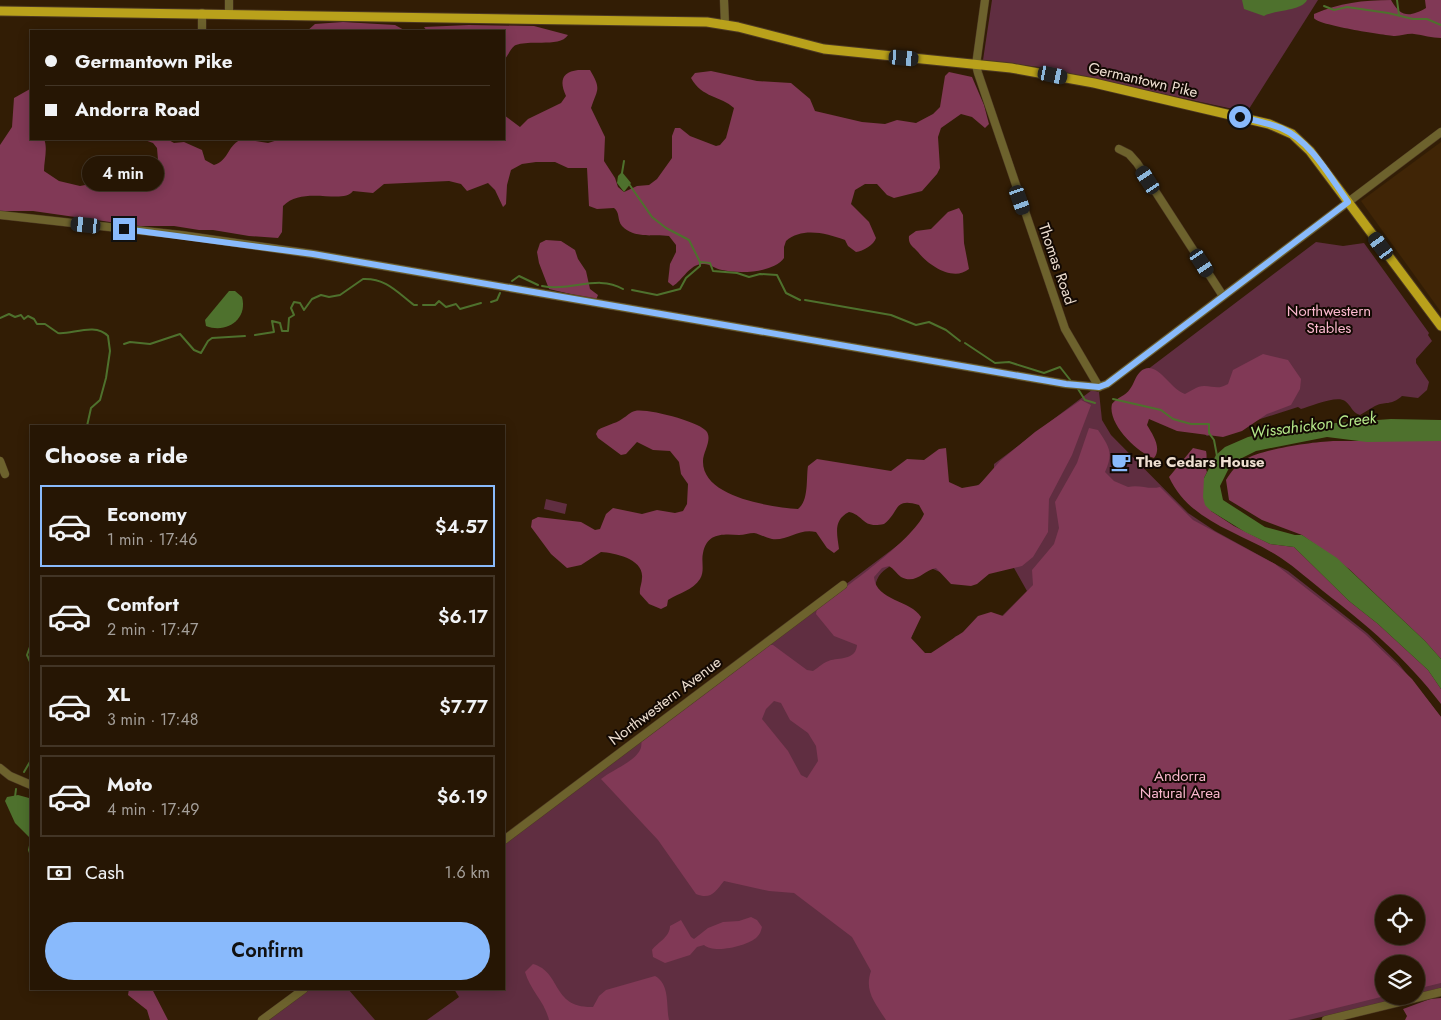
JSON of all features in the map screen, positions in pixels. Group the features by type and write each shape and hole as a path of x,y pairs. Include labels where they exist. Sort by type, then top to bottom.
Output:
{"main road":[{"name":"Germantown Pike","path":"0,11 202,13 438,19 694,21 725,24 824,49 976,65 1064,77 1208,109 1281,128 1306,146 1441,326"}],"street":[{"path":"229,0 229,14"},
{"path":"724,0 725,24"},
{"name":"Thomas Road","path":"985,0 976,65 1065,329 1099,387"},
{"path":"202,13 202,30"},
{"path":"0,215 180,235 288,250 1066,384 1099,387 1107,384 1441,132"},
{"path":"1119,148 1129,154 1137,163 1223,296"},
{"path":"0,461 5,474"},
{"name":"Northwestern Avenue","path":"505,839 843,585"},
{"path":"0,768 10,776 30,785"},
{"path":"262,1020 303,990"},
{"path":"1326,1020 1441,992"}],"shaded area":[{"path":"1441,142 1441,312 1361,201"}],"green space":[{"path":"992,0 1318,0 1247,112 1039,67 983,60"},
{"path":"1391,0 1402,13 1411,14 1426,8 1425,0 1441,0 1441,38 1412,34 1395,36 1378,34 1326,24 1314,18 1314,14 1342,5"},
{"path":"343,22 395,25 404,30 308,30 315,24"},
{"path":"469,25 534,26 568,35 559,41 516,45 505,59 505,30 426,30 424,27"},
{"path":"590,70 596,82 597,89 591,108 605,137 604,161 615,178 618,187 624,192 637,186 649,185 657,179 672,158 672,136 675,128 680,128 690,136 716,146 720,145 726,138 734,108 695,85 691,78 695,73 711,71 757,81 791,83 810,99 815,111 862,122 885,124 897,120 916,123 933,114 940,107 945,76 949,72 972,77 984,105 989,124 985,128 972,117 961,114 941,128 938,137 940,168 922,191 894,198 887,195 877,184 865,184 855,190 851,204 869,222 876,238 865,249 856,252 848,246 845,240 830,235 799,234 786,241 784,258 772,267 755,271 737,272 699,264 673,286 668,282 670,264 676,252 676,245 669,236 632,233 622,226 614,208 597,209 589,206 587,168 568,168 555,162 522,164 511,170 507,185 506,204 503,207 495,190 488,183 467,191 461,184 449,181 384,184 373,193 353,191 348,195 341,196 301,197 291,200 283,206 282,232 278,238 174,226 138,226 33,211 0,211 0,145 12,127 14,98 30,89 30,140 44,140 46,150 44,171 59,181 80,186 116,179 131,179 150,171 158,160 157,148 153,143 145,140 169,140 174,143 184,142 202,150 205,160 214,165 223,160 234,144 240,140 268,143 278,140 505,140 505,116 520,127 528,119 561,103 566,96 563,78 573,71"},
{"path":"959,208 963,215 964,243 969,269 963,273 956,274 934,267 911,245 909,236 916,231 931,229 948,212"},
{"path":"546,240 561,241 575,250 578,259 586,271 590,289 598,295 596,300 549,289 537,252 540,243"},
{"name":"Northwestern Stables","path":"1316,242 1343,246 1364,243 1429,333 1428,335 1432,341 1416,359 1416,363 1429,382 1427,390 1418,398 1402,396 1395,401 1375,406 1360,415 1345,401 1336,399 1301,409 1298,407 1207,436 1139,376"},
{"path":"1263,354 1288,360 1301,379 1300,389 1291,405 1267,414 1242,431 1223,437 1177,431 1149,419 1147,425 1157,446 1154,458 1132,444 1114,420 1112,404 1128,391 1138,374 1146,368 1157,371 1174,387 1185,394 1201,386 1225,386 1228,384 1233,370"},
{"name":"Andorra Natural Area","path":"1092,390 1099,392 1102,420 1111,435 1188,513 1215,531 1288,571 1367,633 1398,663 1441,717 1441,988 1425,992 1425,955 1375,955 1375,1004 1309,1020 427,1020 459,997 455,990 505,990 505,840 994,473 994,464","holes":["894,564 931,568 942,573 1014,568 1027,591 989,629 956,636 948,644 927,656 910,641 917,621 875,587 881,573"]},
{"name":"Andorra Natural Area","path":"1081,400 1091,405 1072,455 1049,499 1048,532 1033,557 1022,566 989,574 977,584 971,586 951,584 936,568 916,578 906,579 889,566 882,568 874,577 876,585 881,591 910,607 921,617 911,638 925,653 931,653 963,632 978,616 991,612 1003,616 1033,585 1032,570 1054,544 1059,528 1055,502 1077,463 1089,428 1098,430 1110,454 1105,472 1114,481 1128,487 1160,487 1193,520 1275,564 1365,634 1412,679 1441,717 1441,983 1425,987 1425,955 1375,955 1375,998 1288,1020 886,1020 870,991 869,978 871,971 852,937 794,893 769,891 724,881 712,894 701,896 696,894 658,840 601,779 637,754 641,748 642,738 768,645 773,645 807,670 813,671 828,661 844,658 854,653 857,645 834,636 816,614 817,608 892,550 917,525 924,514 919,505 905,503 898,507 884,524 871,525 849,512 838,523 839,549 834,553 827,548 816,532 810,531 778,539 754,533 716,536 705,546 702,573 697,583 690,589 668,600 667,606 661,609 649,604 640,594 641,571 634,562 628,558 601,552 581,565 567,568 551,554 531,527 532,520 538,517 581,522 595,530 600,529 606,514 613,508 642,514 657,510 675,513 683,511 687,504 688,484 681,474 679,462 670,451 653,450 637,442 626,454 621,455 598,438 596,434 598,430 619,421 635,411 650,412 685,420 703,428 708,435 708,443 703,461 706,474 714,484 726,492 741,498 772,506 798,509 802,505 806,489 808,466 817,459 891,471 907,459 924,460 939,449 946,448 949,482 962,488 979,485 1000,461 1035,432","holes":["774,701 781,703 790,720 808,733 816,746 818,761 807,778 801,775 788,751 762,719 766,709"]},
{"path":"1333,441 1441,441 1441,659 1425,641 1349,569 1302,535 1262,520 1229,500 1226,480 1244,460 1275,449"},
{"path":"1193,448 1206,451 1207,472 1204,478 1211,511 1234,526 1270,544 1294,547 1349,601 1378,624 1428,670 1441,689 1441,704 1386,643 1297,570 1266,549 1203,516 1178,493 1169,477"},
{"path":"546,499 567,504 565,514 544,509"},
{"path":"751,917 757,920 762,927 760,932 753,940 739,946 715,949 704,945 697,947 690,955 665,963 653,957 652,950 666,936 670,926 681,920 694,939 708,928 723,922 739,921"},
{"path":"533,964 549,974 563,996 570,1002 580,1006 593,1007 599,996 606,990 655,976 660,980 665,989 669,1020 549,1020 525,972"},
{"path":"129,990 153,990 168,1020 150,1020 147,1010 128,995"},
{"path":"307,990 349,990 375,1020 266,1020"},
{"path":"1441,998 1441,1020 1405,1020 1407,1016 1403,1009 1414,1005 1425,1005 1425,1001"}],"water":[{"path":"1242,0 1307,0 1300,6 1264,16 1244,9"},
{"path":"622,172 631,183 624,192 617,183 618,176"},
{"path":"229,291 235,291 242,297 242,312 239,318 234,323 221,328 206,326 205,320"},
{"name":"Wissahickon Creek","path":"1391,419 1441,420 1441,441 1367,442 1327,437 1256,451 1236,461 1229,468 1220,486 1223,500 1265,527 1302,535 1337,558 1425,641 1441,659 1441,689 1428,670 1378,624 1349,601 1294,547 1270,544 1245,532 1211,511 1205,505 1203,497 1204,478 1216,455 1225,447 1248,437 1295,426"},
{"path":"18,795 29,798 30,838 15,823 5,801 7,797"}],"waterway":[{"path":"1397,0 1399,15"},
{"path":"1324,6 1334,10 1347,7 1413,19 1427,19 1441,25"},
{"path":"622,173 624,161"},
{"path":"629,184 652,217 666,228 689,240 700,262"},
{"path":"632,290 657,295 680,289 686,278 700,266 700,262 710,263 713,271 737,273 749,277 760,274 777,275 786,293 800,300"},
{"path":"512,281 519,276 538,285"},
{"path":"255,335 274,332 272,321 280,323 282,331 288,331 289,318 294,315 291,308 294,302 300,303 304,310 312,299 321,295 329,297 340,295 363,279 385,283 414,305 417,305"},
{"path":"542,286 563,287 604,283 623,289"},
{"path":"491,302 497,300 500,293"},
{"path":"805,300 891,315 916,325 929,322 946,330 960,341"},
{"path":"423,305 435,305 439,301 446,307 456,304 460,309 481,303"},
{"path":"0,318 9,314 15,317 21,315 24,319 28,316 34,319 37,324 45,324 58,333 90,329 103,332 108,336 110,351 106,378 100,400 91,408 87,425"},
{"path":"124,344 130,342 150,344 180,334 194,350 201,353 212,338 245,336"},
{"path":"965,343 995,363 1009,362 1044,373 1060,367 1071,381"},
{"path":"1078,389 1085,400 1095,403"},
{"path":"1113,399 1161,410 1173,419 1191,424 1209,424 1209,433 1214,440 1217,456"},
{"path":"30,647 27,655 30,662"},
{"path":"24,772 30,762"},
{"path":"15,797 16,789"},
{"path":"30,846 30,853"}],"place":[{"name":"The Cedars House","path":"1121,462"}],"route":[{"path":"124,229 234,242 313,254 1066,384 1099,387 1107,384 1348,202 1306,146 1296,137 1281,128 1240,117"}]}
